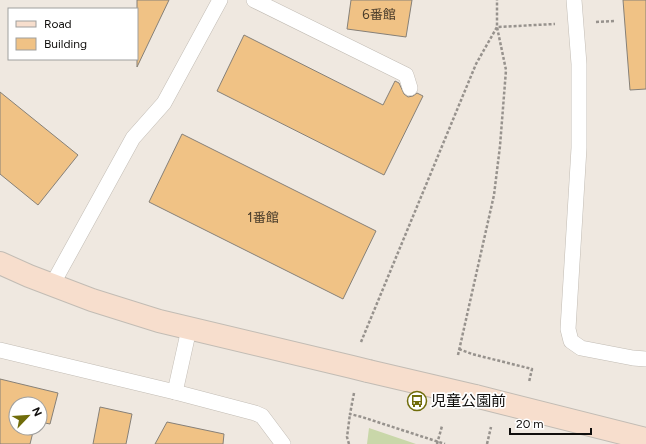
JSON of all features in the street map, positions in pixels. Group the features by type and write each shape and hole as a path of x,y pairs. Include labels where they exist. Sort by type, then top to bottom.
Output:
{"street":[{"path":"0,263 52,285 159,321 646,438"}],"lane":[{"path":"52,285 133,138 164,103 220,0"},
{"path":"254,0 406,75 410,88"},
{"path":"574,0 579,64 579,148 568,329 571,341 581,348 646,359"},
{"path":"175,392 190,329"},
{"path":"0,350 255,413 262,416 283,444"}],"path":[{"path":"458,354 494,195 500,146 506,70 497,27 497,0"},
{"path":"497,27 561,23"},
{"path":"361,342 476,64 497,27"},
{"path":"459,349 472,354 532,369 529,382"},
{"path":"349,444 347,437 354,393"},
{"path":"350,414 437,443 445,444"},
{"path":"437,443 442,426"},
{"path":"487,444 491,427"}],"green space":[{"path":"369,428 416,444 367,444"}],"building":[{"path":"137,0 169,0 137,67 138,8"},
{"path":"351,0 412,0 406,37 347,29"},
{"path":"623,0 646,0 646,89 630,90"},
{"path":"244,35 383,105 395,81 399,83 404,94 408,97 417,93 423,96 384,175 217,91"},
{"path":"0,92 78,155 38,205 0,174"},
{"path":"182,134 376,231 343,299 149,202"},
{"path":"0,379 58,393 50,424 48,424 48,396 8,396 8,436 32,436 30,444 0,444"},
{"path":"100,407 132,414 126,444 93,444"},
{"path":"167,422 224,434 223,444 155,444"}],"place":[{"name":"児童公園前","path":"417,401"}]}
